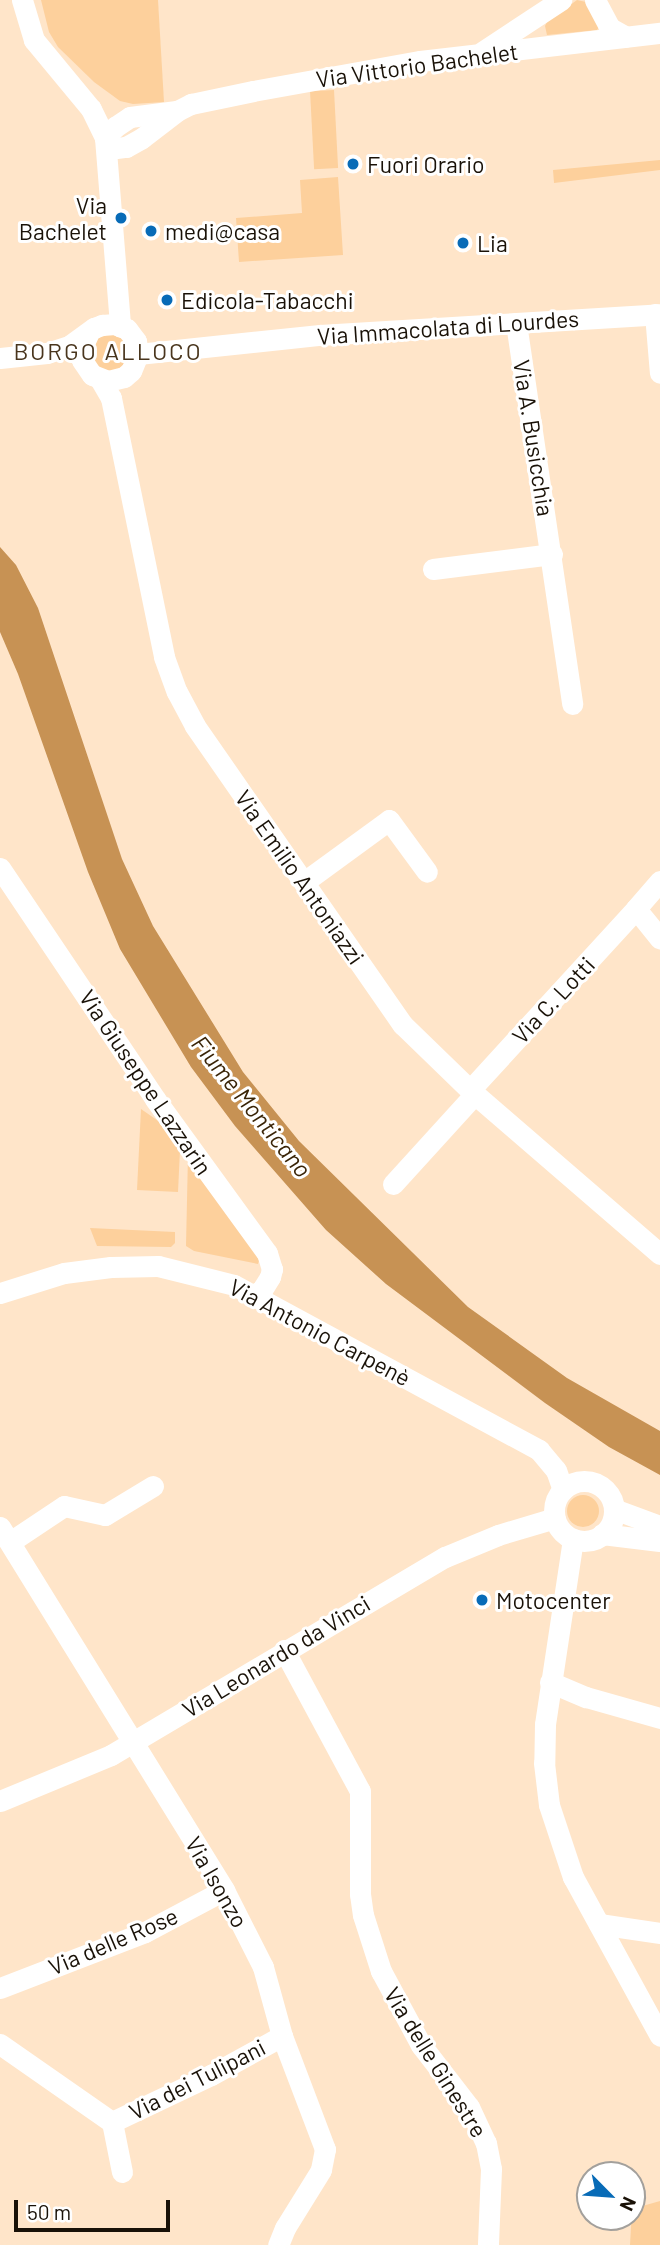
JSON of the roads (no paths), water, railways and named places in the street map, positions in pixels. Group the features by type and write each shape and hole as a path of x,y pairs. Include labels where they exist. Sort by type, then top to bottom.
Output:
{"street":[{"path":"22,0 34,40 81,95 107,144 115,325"},
{"path":"477,55 561,0"},
{"path":"595,0 610,28 625,37"},
{"name":"Via Vittorio Bachelet","path":"107,144 126,147 191,104 266,88 384,67 660,33"},
{"path":"81,95 109,111 130,117"},
{"name":"Via Vittorio Bachelet","path":"130,117 177,111"},
{"path":"107,144 115,127 130,117"},
{"path":"110,195 125,159 142,138"},
{"path":"657,314 660,373"},
{"name":"Via Immacolata di Lourdes","path":"137,347 657,314"},
{"name":"Via A. Busicchia","path":"516,323 572,704"},
{"path":"0,358 47,353 69,346 102,325 115,325 137,347 131,371 103,381 47,353"},
{"path":"88,334 82,350 103,381"},
{"name":"Via Emilio Antoniazzi","path":"103,381 164,657 177,692 195,726 390,1009 473,1092 660,1254"},
{"path":"433,569 552,554"},
{"path":"303,882 389,820 427,872"},
{"name":"Via Giuseppe Lazzarin","path":"0,868 155,1099 267,1253 272,1269 270,1277 262,1290 255,1294"},
{"name":"Via C. Lotti","path":"393,1184 660,881"},
{"path":"636,909 660,939"},
{"name":"Via Antonio Carpenè","path":"0,1293 64,1273 137,1266 158,1266 211,1277 255,1294 538,1450 556,1470 563,1490"},
{"path":"590,1482 606,1491 614,1509 609,1527 602,1534 583,1541 565,1534 555,1518 554,1508 563,1490 571,1484 590,1482"},
{"name":"Via Isonzo","path":"153,1486 105,1515 64,1506 5,1535 223,1890 263,1967 282,2036 325,2149 325,2160 278,2245"},
{"path":"614,1509 660,1526"},
{"name":"Via Leonardo da Vinci","path":"0,1801 111,1755 284,1650 445,1557 498,1535 555,1518"},
{"path":"602,1534 660,1541"},
{"path":"573,1539 550,1682 544,1763 549,1805 573,1877 660,2036"},
{"name":"Via delle Ginestre","path":"284,1650 360,1791 360,1894 363,1915 381,1971 421,2045 469,2108 486,2143 491,2169 488,2245"},
{"path":"550,1682 586,1696 660,1718"},
{"name":"Via delle Rose","path":"0,1988 145,1932 223,1890"},
{"path":"598,1924 660,1933"},
{"name":"Via dei Tulipani","path":"112,2122 282,2036"},
{"path":"0,2044 112,2122 122,2172"}],"water":[{"name":"Fiume Monticano","path":"0,547 16,565 38,608 122,859 153,926 243,1072 299,1141 468,1307 567,1378 660,1431 660,1475 609,1447 545,1403 386,1284 326,1230 235,1126 191,1067 120,949 88,872 18,674 0,632"}],"place":[{"name":"Fuori Orario","path":"353,164"},
{"name":"Via Bachelet","path":"121,218"},
{"name":"medi@casa","path":"151,231"},
{"name":"Lia","path":"463,243"},
{"name":"Edicola-Tabacchi","path":"167,300"},
{"name":"Motocenter","path":"482,1600"}],"district":[{"name":"BORGO ALLOCO","path":"108,351"}]}
